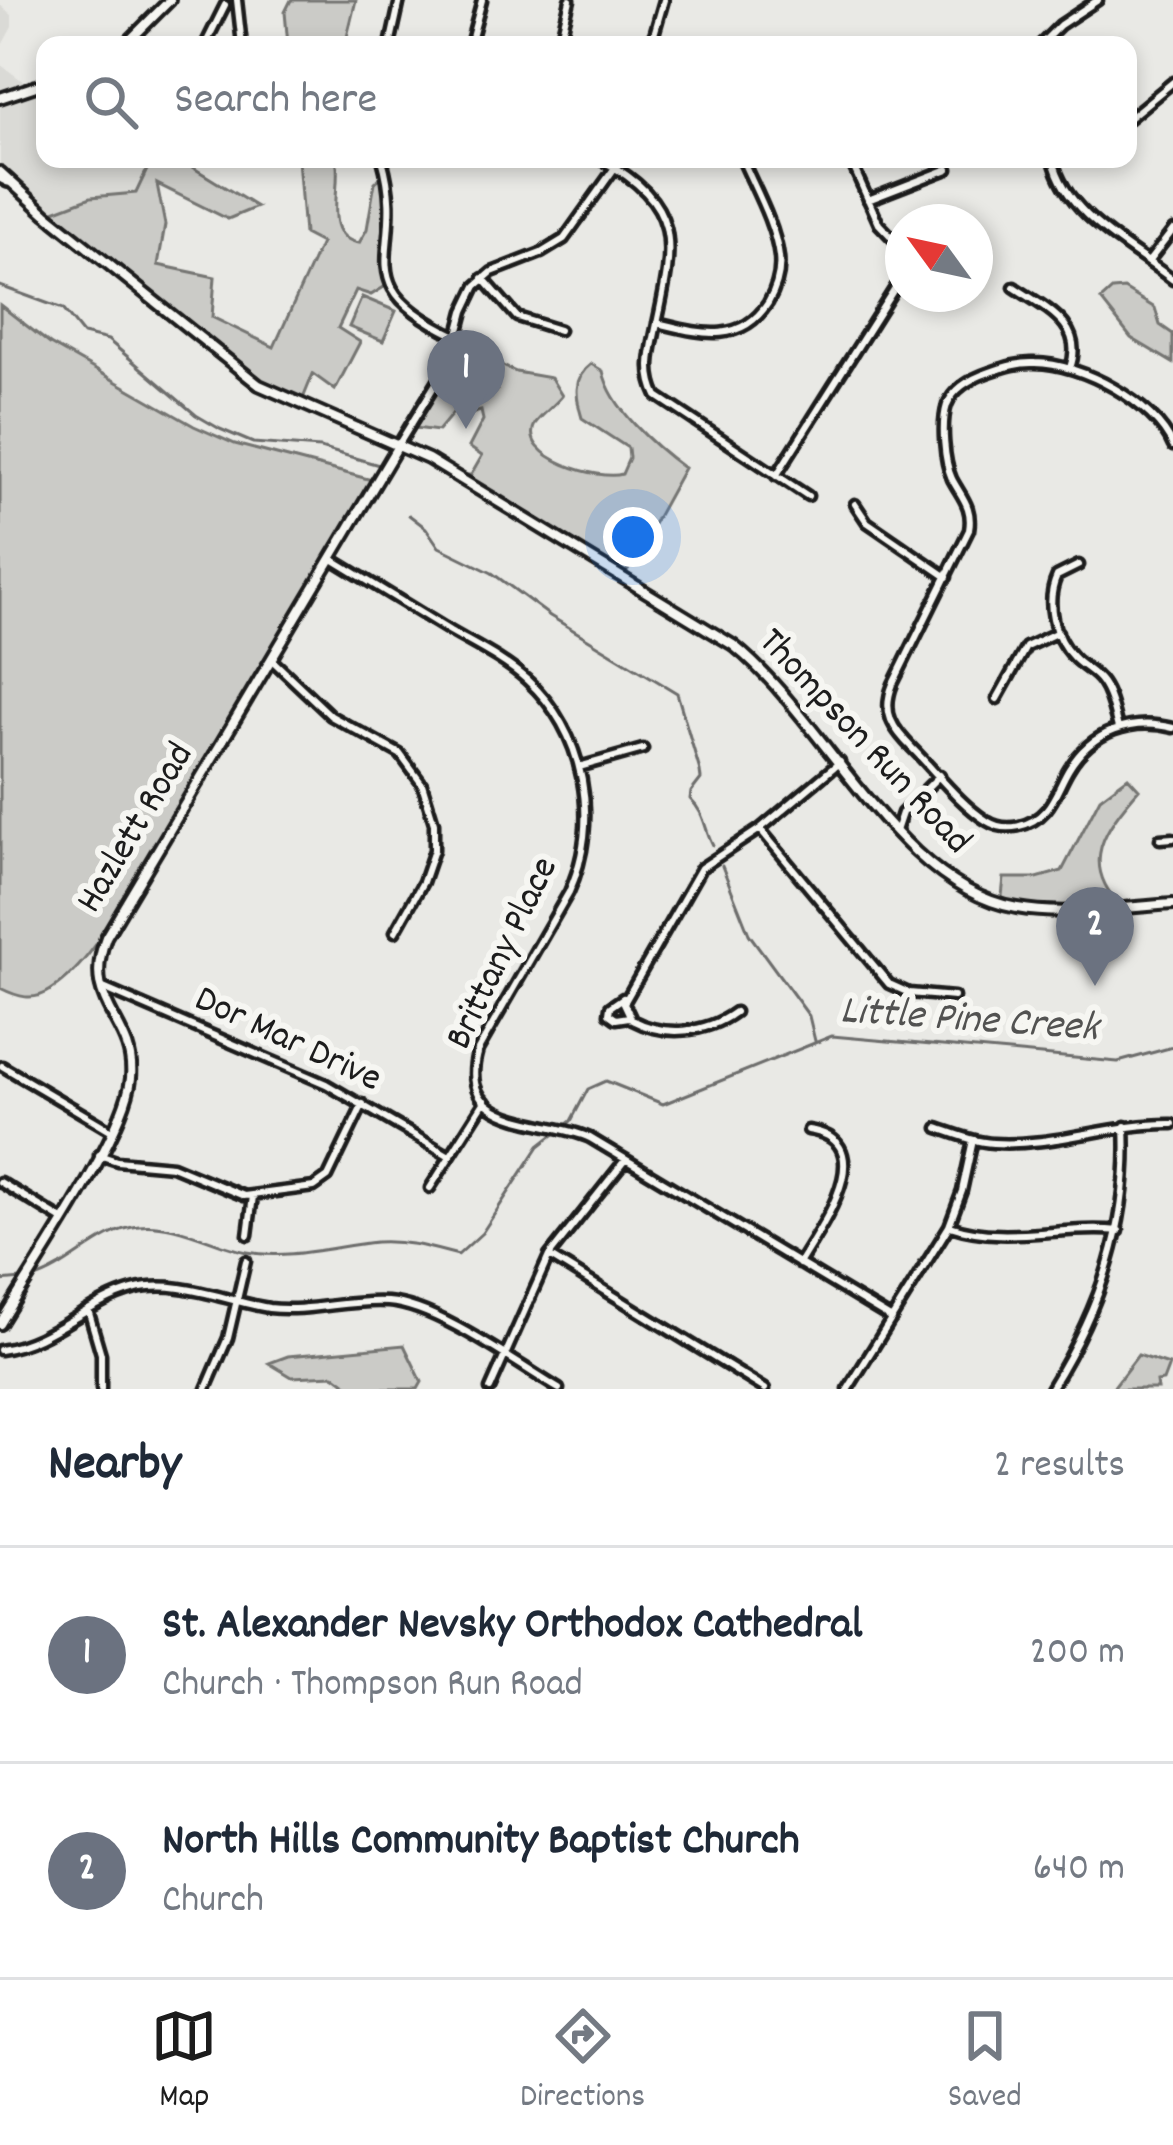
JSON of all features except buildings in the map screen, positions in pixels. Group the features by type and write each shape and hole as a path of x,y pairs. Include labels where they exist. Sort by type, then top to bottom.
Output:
{"street":[{"path":"134,36 170,0"},
{"path":"236,0 241,36"},
{"path":"392,36 400,0"},
{"path":"472,36 482,0"},
{"path":"561,36 570,0"},
{"path":"654,36 664,0"},
{"path":"1049,36 1099,0"},
{"path":"206,36 225,5"},
{"path":"1137,111 1173,82"},
{"path":"0,98 36,86"},
{"path":"384,168 392,196 386,259 390,288 409,310 456,336"},
{"path":"399,444 452,357 468,299 483,278 564,239 614,168"},
{"path":"616,168 654,199 667,228 669,256 649,362 657,396 808,496"},
{"path":"657,323 723,334 756,319 773,293 780,266 777,246 746,168"},
{"path":"854,168 885,232"},
{"path":"1056,168 1071,200 1173,280"},
{"path":"868,200 948,170"},
{"name":"Thompson Run Road","path":"2,177 247,377 301,406 399,444 733,645 774,682 896,831 938,874 1001,905 1041,911 1173,904"},
{"path":"1149,261 1173,230"},
{"path":"483,278 513,314 559,330"},
{"path":"1014,286 1067,325 1075,348 1070,368"},
{"path":"776,476 885,303"},
{"path":"1173,446 1164,427 1148,411 1070,368 1037,362 970,380 951,398 945,418 948,464 971,519 968,535 887,705 896,732 989,822 1004,827 1021,826 1046,810 1084,750 1118,728 1148,724 1173,728"},
{"name":"Hazlett Road","path":"98,986 106,937 399,444"},
{"path":"855,504 867,523 947,577"},
{"name":"Brittany Place","path":"332,560 524,677 556,714 579,766 586,815 579,866 569,892 478,1050 475,1077 485,1101 509,1119 565,1128 625,1160 892,1319"},
{"path":"1079,565 1062,571 1052,586 1052,608 1058,632 1073,657 1104,685 1118,728"},
{"path":"997,699 1026,647 1058,632"},
{"path":"273,661 331,716 400,754 422,784 434,823 434,850 423,883 395,932"},
{"path":"579,766 643,749"},
{"path":"629,1017 626,995 698,872 760,829 840,762"},
{"path":"896,831 902,813 940,775"},
{"path":"882,814 902,813"},
{"path":"760,829 886,982 909,993 953,997"},
{"path":"1160,839 1173,838"},
{"path":"0,1324 126,1100 130,1061 98,986"},
{"name":"Dor Mar Drive","path":"98,986 307,1075 448,1155"},
{"path":"626,995 612,1005 609,1014 666,1032 719,1023 735,1012"},
{"path":"2,1066 112,1130"},
{"path":"430,1188 485,1101"},
{"path":"99,1155 172,1166 230,1193 253,1196 314,1187 325,1181 363,1104"},
{"path":"938,1128 974,1140 1018,1142 1173,1124"},
{"path":"1051,1389 1095,1306 1119,1231 1125,1126"},
{"path":"799,1264 836,1202 845,1176 836,1146 823,1133 808,1130"},
{"path":"848,1389 949,1226 974,1140"},
{"path":"490,1389 549,1256 625,1160"},
{"path":"0,1182 61,1220"},
{"path":"248,1235 253,1196"},
{"path":"949,1226 998,1236 1077,1229 1119,1231"},
{"path":"549,1256 765,1389"},
{"path":"206,1389 224,1350 246,1261"},
{"path":"0,1350 33,1343 125,1293 155,1287 297,1310 369,1301 399,1303 428,1313 559,1389"},
{"path":"89,1313 101,1354 101,1389"}],"shaded area":[{"path":"291,0 356,0 347,36 287,36 285,12"},
{"path":"0,5 12,15 12,27 0,49"},
{"path":"0,49 1,65 31,87 36,86 36,168 148,168 136,193 91,197 46,214 0,172"},
{"path":"148,168 194,168 257,207 228,219 157,184 165,225 158,265 215,277 212,317 274,347 321,243 304,234 299,168 337,168 336,221 347,239 359,243 367,229 375,182 386,173 389,284 371,295 356,290 338,328 360,342 335,390 313,374 300,406 259,385 46,214 91,197 136,193"},
{"path":"1124,289 1155,308 1160,325 1173,334 1173,363 1131,338 1101,300 1112,290"},
{"path":"362,297 396,311 383,341 349,327"},
{"path":"0,305 50,344 194,426 235,444 372,480 106,930 67,978 32,997 0,988"},
{"path":"461,337 477,354 516,372 551,378 562,396 535,424 533,436 549,457 597,474 622,474 628,448 582,418 580,411 578,382 591,364 603,371 615,399 635,425 684,468 624,577 467,475 482,456 469,447 483,420 481,411 467,415 460,411 477,391 486,401 497,390 488,378 495,365 483,361 480,368 458,349"},
{"path":"455,358 471,371 472,390 438,431 415,428 413,425"},
{"path":"1128,777 1139,789 1107,832 1099,861 1101,876 1122,907 1041,911 1001,905 1004,878 1037,878 1062,871 1100,798"},
{"path":"404,1345 422,1382 418,1389 353,1389 334,1375 292,1377 269,1363 288,1356"},
{"path":"1138,1355 1169,1365 1163,1381 1156,1382 1157,1389 1112,1389"}],"waterway":[{"name":"Little Pine Creek","path":"0,286 63,309 83,334 108,340 196,415 220,429 253,443 320,448 379,465"},
{"name":"Little Pine Creek","path":"409,515 439,547 492,573 550,616 677,693 701,779 690,799 713,845"},
{"name":"Little Pine Creek","path":"722,866 749,934 809,1016 815,1041"},
{"path":"32,1279 111,1235 139,1226 166,1227 263,1254 387,1242 458,1255 482,1233 539,1146 571,1121 588,1089 606,1081 663,1104 832,1036 1118,1062 1173,1047"},
{"path":"0,1281 22,1279"}],"place":[{"name":"St. Alexander Nevsky Orthodox Cathedral","path":"466,429"},
{"name":"North Hills Community Baptist Church","path":"1095,986"}]}
